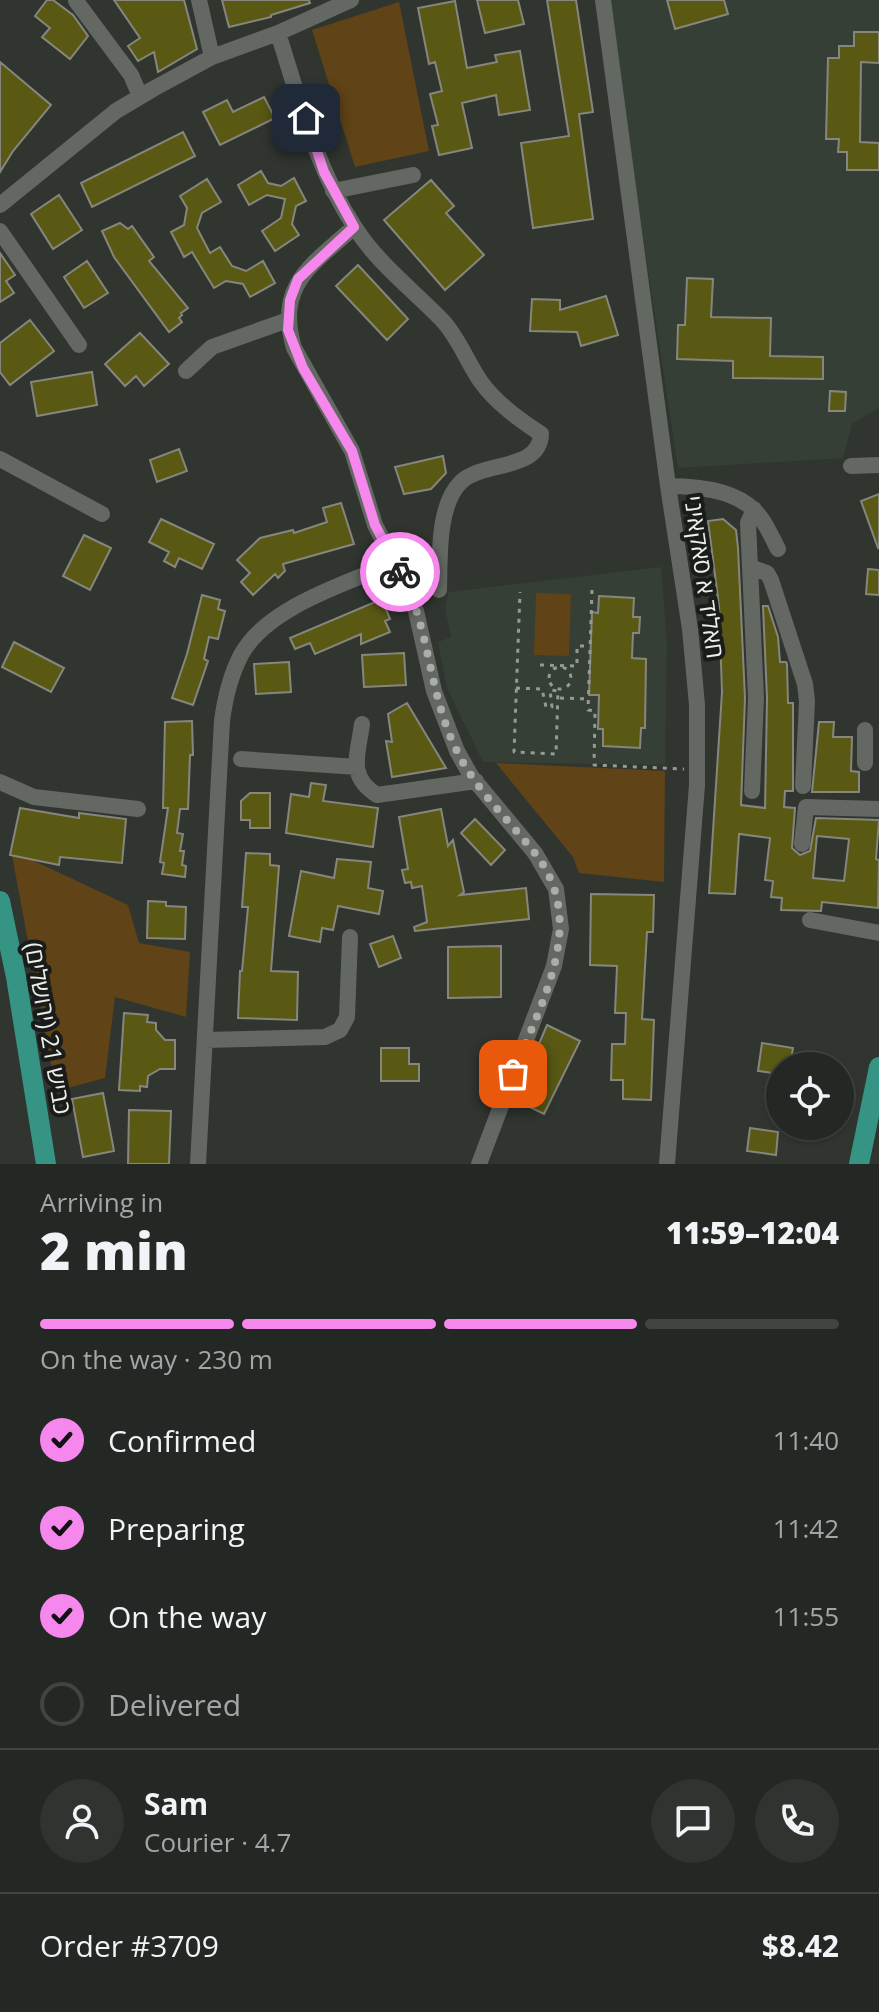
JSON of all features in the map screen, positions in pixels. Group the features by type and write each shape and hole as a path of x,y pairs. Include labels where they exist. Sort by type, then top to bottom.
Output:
{"main road":[{"name":"כביש 21 (ירושלים)","path":"0,901 16,977 46,1164"},
{"path":"859,1164 879,1067"}],"street":[{"path":"199,0 212,57"},
{"name":"חאליד א סאקאיני","path":"603,0 690,629 697,705 697,769 667,1164"},
{"path":"76,1 131,75 140,96"},
{"path":"0,205 116,111 140,96 212,57 278,33 340,2"},
{"path":"278,33 324,172 354,227 418,299 442,320 482,383 507,408 541,434 541,444 530,457 473,474 460,483 449,504 441,534 439,590"},
{"path":"333,191 413,175"},
{"path":"354,227 298,279 290,300 288,330 298,358 352,451 375,525 416,611 434,691 457,751 476,781 546,867 556,889 561,929 554,966 479,1164"},
{"path":"0,231 79,345"},
{"path":"186,371 212,347 288,320"},
{"path":"0,459 102,514"},
{"path":"851,466 879,465"},
{"path":"668,486 691,486 739,500 754,509 778,549"},
{"path":"752,791 756,698 748,523 754,509"},
{"path":"198,1164 222,721 232,674 242,652 275,619 319,595 394,563"},
{"path":"750,567 767,573 771,580 805,684 803,786"},
{"path":"362,724 356,774 362,786 377,795 476,781"},
{"path":"865,763 862,726 879,744"},
{"path":"241,759 357,767"},
{"path":"0,782 34,797 138,809"},
{"path":"802,844 806,807 879,809"},
{"path":"810,920 879,933"},
{"path":"205,1040 325,1037 340,1030 347,1017 350,937"}],"path":[{"path":"592,590 588,710 595,711 594,765 697,769"},
{"path":"520,592 514,752 556,754 558,689"},
{"path":"558,689 550,683 553,669 577,666 577,646 590,646"},
{"path":"516,688 542,689 546,707 552,707 550,690 565,687 571,679 562,667 540,665"},
{"path":"558,697 588,699"}],"shaded area":[{"path":"607,0 879,0 879,408 852,424 843,458 678,468"},
{"path":"399,2 429,151 355,167 312,30"},
{"path":"661,567 667,644 665,765 483,762 447,688 438,642 451,637 445,608 449,592"},
{"path":"536,593 571,594 569,656 534,655"},
{"path":"496,763 665,771 664,882 579,873 573,857"},
{"path":"11,850 128,905 139,943 190,952 186,1017 115,997 105,1078 56,1091"}],"building":[{"path":"47,0 53,0 73,15 88,36 70,59 42,37 50,28 35,16"},
{"path":"114,0 184,0 197,49 158,72 154,52 138,61 128,46 140,38"},
{"path":"222,0 309,0 310,3 229,27"},
{"path":"477,0 518,0 524,24 485,33"},
{"path":"547,0 576,0 593,112 579,114 593,219 533,228 521,143 569,136"},
{"path":"667,0 724,0 728,14 675,29"},
{"path":"455,1 467,68 497,62 495,55 520,51 530,110 499,115 496,95 462,103 472,148 439,155 432,126 438,125 430,94 442,91 435,62 429,64 418,8"},
{"path":"854,32 879,32 879,63 861,62 860,142 879,143 879,170 847,170 847,152 838,152 839,139 826,139 828,58 839,58 839,46 854,46"},
{"path":"0,62 51,105 0,172"},
{"path":"264,97 275,118 220,145 203,112 227,100 233,112"},
{"path":"183,132 195,156 92,207 81,183"},
{"path":"261,171 268,183 281,186 294,178 306,201 296,206 292,224 299,235 275,251 262,231 281,218 285,199 267,195 249,205 238,185"},
{"path":"207,179 221,202 202,213 197,228 210,253 220,247 232,266 246,271 263,261 275,283 250,297 243,284 226,281 214,288 192,252 184,257 171,232 184,225 187,208 180,196"},
{"path":"431,180 454,206 446,213 484,255 445,290 384,220"},
{"path":"59,195 82,230 53,249 31,214"},
{"path":"120,223 128,229 132,226 154,257 149,261 188,308 181,313 179,318 182,322 169,332 114,257 102,231"},
{"path":"0,253 15,275 6,281 14,293 0,302"},
{"path":"87,261 108,293 84,308 64,277"},
{"path":"358,265 408,319 387,340 336,286"},
{"path":"687,278 713,279 711,317 771,318 770,356 823,357 823,379 733,378 733,361 677,359 678,325 685,325"},
{"path":"606,296 618,335 581,346 577,332 530,331 532,299 560,300 560,310"},
{"path":"30,320 54,351 10,385 0,372 0,343"},
{"path":"140,333 169,364 144,386 136,376 125,386 105,364"},
{"path":"92,372 97,405 37,416 31,382"},
{"path":"830,391 846,392 845,411 829,411"},
{"path":"179,449 187,471 157,482 150,460"},
{"path":"443,456 446,473 431,489 404,494 395,467"},
{"path":"879,494 879,547 878,548 861,501"},
{"path":"341,503 354,544 283,564 285,571 278,578 275,574 253,595 241,582 250,573 237,560 260,538 293,530 294,533 327,522 323,508"},
{"path":"161,519 214,544 202,569 179,558 175,567 164,561 169,552 149,542"},
{"path":"723,519 736,530 745,698 741,805 765,808 767,698 763,606 768,606 778,637 780,662 787,664 788,703 793,703 793,791 785,791 784,807 795,808 792,848 800,855 810,851 816,818 879,820 876,859 879,860 878,908 822,902 821,911 781,910 782,898 771,897 773,881 765,880 770,838 739,834 735,894 709,893 722,692 719,606 708,521","holes":["817,836 849,839 844,881 813,878"]},
{"path":"84,535 111,548 90,590 63,576"},
{"path":"868,569 879,570 879,595 866,594"},
{"path":"202,595 220,600 218,609 225,611 218,639 209,637 204,659 208,661 193,705 172,698"},
{"path":"599,596 634,598 633,617 640,617 639,633 633,633 632,658 646,659 645,728 641,728 640,748 603,746 603,729 598,729 599,695 589,695 592,612 598,613"},
{"path":"382,599 390,619 385,621 390,632 361,644 361,634 315,654 310,643 295,649 290,638"},
{"path":"14,642 64,668 51,692 2,667"},
{"path":"404,653 406,685 364,687 362,655"},
{"path":"289,662 291,692 256,694 254,664"},
{"path":"407,703 446,768 392,777 386,741 392,742 388,714"},
{"path":"192,721 193,755 190,755 188,809 180,809 177,833 183,834 180,851 184,851 182,865 186,866 185,877 162,874 164,863 160,862 168,808 163,808 165,722"},
{"path":"819,722 834,722 833,737 852,737 851,771 859,772 859,792 812,792"},
{"path":"311,783 326,785 323,801 378,808 373,847 286,833 291,794 309,797"},
{"path":"250,793 270,793 270,828 250,828 250,820 241,820 241,801"},
{"path":"20,808 79,818 79,813 126,819 122,863 60,857 59,865 10,855"},
{"path":"441,809 448,846 453,840 464,892 460,895 526,888 529,919 415,931 414,927 427,922 422,886 412,888 411,882 405,883 402,870 408,869 399,817"},
{"path":"475,819 505,850 491,865 461,833"},
{"path":"246,853 270,854 270,865 279,866 271,971 298,972 297,1020 238,1018 248,907 242,907"},
{"path":"337,859 371,862 368,888 383,891 379,914 338,906 333,930 322,928 320,942 289,936 301,871 334,878"},
{"path":"591,894 654,895 653,932 647,932 642,1019 654,1020 651,1100 623,1099 623,1080 611,1080 612,1044 625,1044 626,1013 615,1013 617,966 590,965"},
{"path":"148,901 186,907 185,939 147,938"},
{"path":"393,936 401,958 379,967 370,944"},
{"path":"501,946 501,997 448,998 448,947"},
{"path":"124,1013 148,1015 147,1022 156,1023 156,1030 165,1040 175,1040 175,1069 160,1069 148,1076 147,1087 140,1086 140,1091 119,1090"},
{"path":"547,1025 580,1041 544,1114 515,1100"},
{"path":"762,1043 793,1048 792,1052 766,1052 766,1072 758,1071"},
{"path":"381,1048 409,1048 409,1064 419,1064 419,1081 381,1081"},
{"path":"103,1093 114,1151 83,1157 72,1099"},
{"path":"129,1110 171,1111 169,1164 128,1164"},
{"path":"750,1128 766,1130 766,1140 777,1140 776,1155 747,1151"}],"way so far":[{"path":"400,572 416,611 434,691 457,751 471,776 546,867 556,889 560,909 559,948 513,1074"}],"route":[{"path":"306,118 324,172 354,227 298,279 290,300 288,330 303,368 352,451 375,525 400,572"}]}
